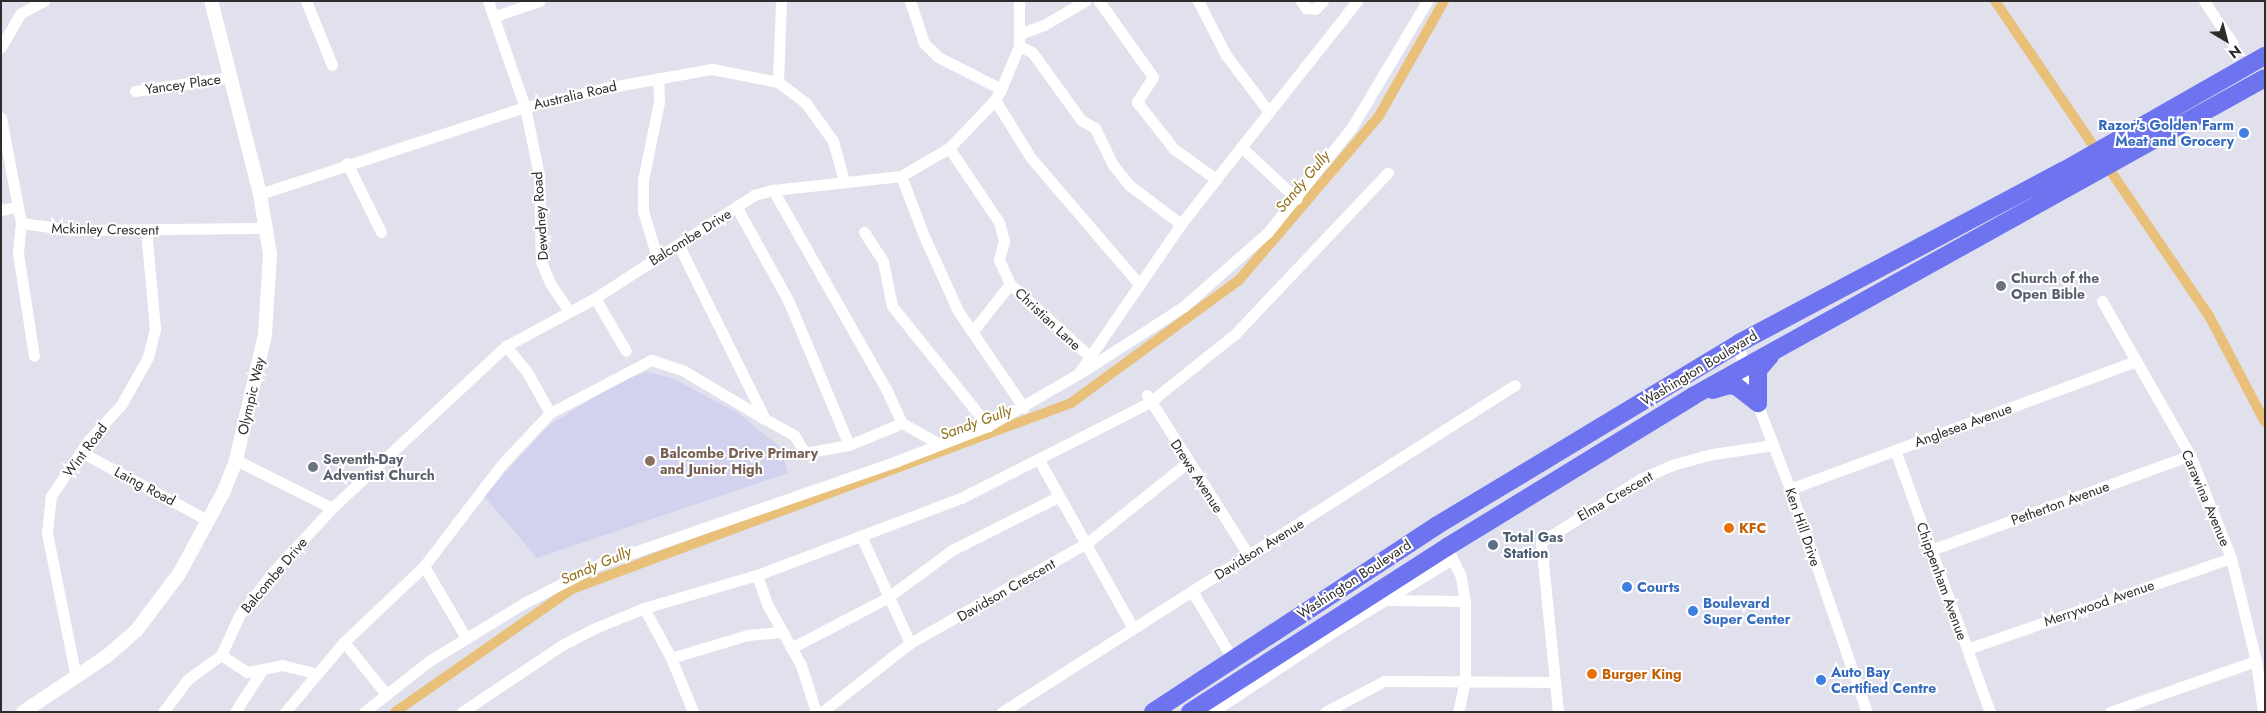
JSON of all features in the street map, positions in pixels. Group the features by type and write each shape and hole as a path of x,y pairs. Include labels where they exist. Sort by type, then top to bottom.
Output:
{"highway":[{"name":"Washington Boulevard","path":"1190,712 1450,553 1693,396 2068,178 2119,138 2265,56"},
{"name":"Washington Boulevard","path":"1153,712 1232,658 1436,526 1739,343 2068,178 2130,154 2265,78"},
{"path":"1758,403 1758,370 1768,357 1795,338"},
{"path":"1693,396 1729,385 1745,391 1758,403"}],"street":[{"path":"1,46 21,13 44,1"},
{"name":"Olympic Way","path":"23,712 76,677 136,630 179,574 209,521 236,460 265,334 269,296 267,228 211,1"},
{"path":"306,1 332,66"},
{"name":"Dewdney Road","path":"488,1 496,16 525,107 539,175 540,261 550,283 569,311"},
{"path":"496,16 539,1"},
{"path":"778,82 781,1"},
{"path":"910,1 924,43 938,57 1001,89"},
{"name":"Balcombe Drive","path":"163,712 188,679 221,655 240,614 256,593 332,508 506,346 595,298 657,257 680,246 754,195 774,190 901,176 949,148 995,100 1001,89 1019,40 1019,1"},
{"path":"1085,1 1019,40 1032,52 1081,120 1095,128 1113,165 1129,185 1181,224"},
{"path":"1099,1 1153,77 1137,102 1174,149 1216,179"},
{"path":"1198,1 1226,55 1268,112"},
{"path":"1301,1 1306,8 1316,9 1323,1"},
{"path":"1078,374 1181,224 1357,1"},
{"path":"364,712 429,661 524,603 600,564 897,461 938,443 988,426 1024,408 1183,307 1268,232 1298,199 1352,127 1427,1"},
{"path":"2209,3 2233,44"},
{"name":"Australia Road","path":"260,194 347,163 525,107 658,78 712,69 778,82 805,102 833,141 844,181"},
{"name":"Yancey Place","path":"135,91 230,77"},
{"path":"657,257 643,211 643,195 649,149 657,121 658,78"},
{"path":"995,100 1031,158 1139,284"},
{"path":"1,118 14,177 17,207 21,223 18,253 34,356"},
{"path":"1241,147 1298,199"},
{"name":"Christian Lane","path":"949,148 999,222 1004,241 999,260 1010,284 1089,356"},
{"path":"347,163 381,232"},
{"path":"462,712 562,645 595,628 644,608 757,574 961,498 1039,460 1148,399 1236,333 1388,172"},
{"path":"901,176 924,236 958,311 1024,408"},
{"path":"774,190 888,392 902,424 938,443"},
{"path":"1,210 17,207"},
{"path":"737,208 788,300 849,445"},
{"name":"Mckinley Crescent","path":"21,223 73,230 267,228"},
{"name":"Wint Road","path":"76,677 47,533 51,496 81,452 120,406 148,357 155,328 146,230"},
{"path":"864,232 883,260 892,306 988,426"},
{"path":"680,246 765,419"},
{"path":"972,332 1010,284"},
{"path":"595,298 626,351"},
{"name":"Carawina Avenue","path":"2102,301 2190,455 2231,558 2256,661 2263,712"},
{"name":"Ken Hill Drive","path":"1739,343 1743,367 1790,489 1867,712"},
{"path":"506,346 527,372 550,413"},
{"path":"284,712 314,674 344,642 424,566 502,464 550,413 651,360 684,371 794,435 805,452 849,445 902,424"},
{"name":"Anglesea Avenue","path":"1790,489 2136,361"},
{"name":"Davidson Avenue","path":"1002,712 1515,385"},
{"name":"Drews Avenue","path":"1148,399 1187,463 1249,556"},
{"name":"Elma Crescent","path":"1558,712 1540,548 1545,537 1642,478 1675,464 1713,454 1773,445"},
{"name":"Chippenham Avenue","path":"1895,450 1990,712"},
{"name":"Laing Road","path":"81,452 209,521"},
{"name":"Petherton Avenue","path":"1931,550 2190,455"},
{"path":"236,460 332,508"},
{"path":"1039,460 1133,628"},
{"name":"Davidson Crescent","path":"822,712 910,643 1086,543 1187,463"},
{"path":"791,648 887,598 952,550 1058,497"},
{"path":"861,536 887,598 910,643"},
{"path":"1212,712 1385,601 1450,553 1461,578 1465,601 1464,680 1458,712"},
{"name":"Merrywood Avenue","path":"1967,649 2231,558"},
{"path":"424,566 466,638"},
{"path":"757,574 781,632 801,665 816,712"},
{"path":"1192,591 1232,658"},
{"path":"1385,601 1405,598 1465,601"},
{"path":"644,608 671,658 693,712"},
{"path":"671,658 747,635 781,632"},
{"path":"344,642 386,694"},
{"path":"221,655 246,672 282,665 314,674"},
{"path":"2110,712 2256,661"},
{"path":"235,712 262,670"},
{"path":"1325,712 1384,680 1554,682"}],"shaded area":[{"name":"Balcombe Drive Primary and Junior High","path":"648,372 672,378 738,413 781,448 788,473 537,558 484,496 547,427 621,380"}],"waterway":[{"name":"Sandy Gully","path":"395,712 572,589 1071,403 1239,280 1379,116 1444,1"},
{"path":"1995,1 2208,314 2265,422"}],"place":[{"name":"Razor's Golden Farm Meat and Grocery","path":"2244,133"},
{"name":"Church of the Open Bible","path":"2001,286"},
{"name":"Balcombe Drive Primary and Junior High","path":"650,461"},
{"name":"Seventh-Day Adventist Church","path":"313,467"},
{"name":"KFC","path":"1729,528"},
{"name":"Total Gas Station","path":"1493,545"},
{"name":"Courts","path":"1627,587"},
{"name":"Boulevard Super Center","path":"1693,611"},
{"name":"Burger King","path":"1592,674"},
{"name":"Auto Bay Certified Centre","path":"1821,680"}]}
